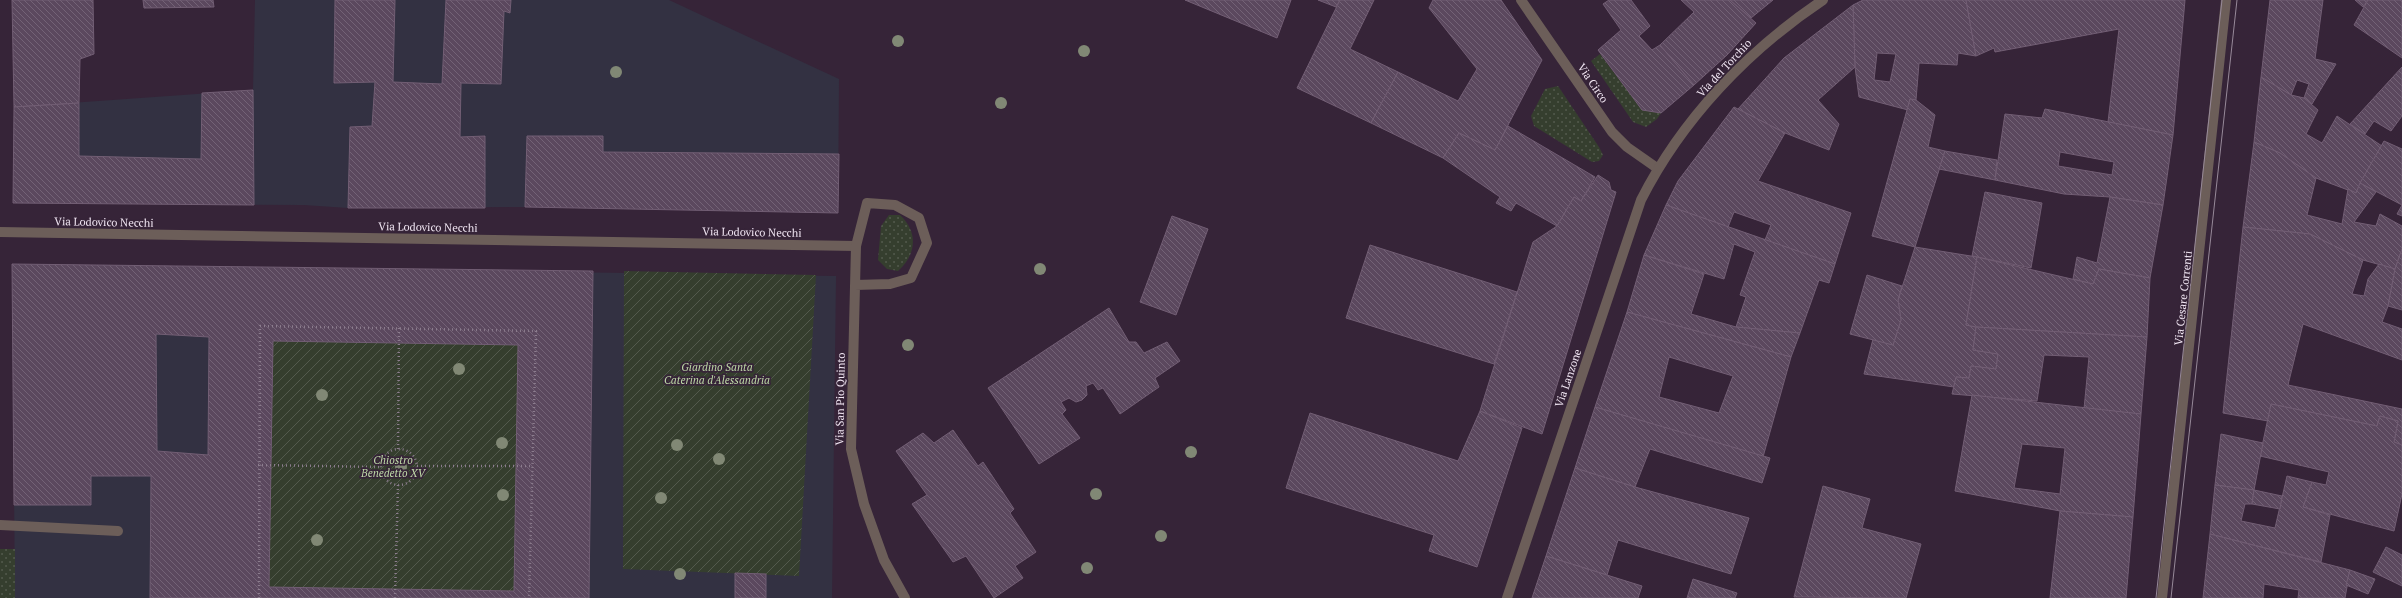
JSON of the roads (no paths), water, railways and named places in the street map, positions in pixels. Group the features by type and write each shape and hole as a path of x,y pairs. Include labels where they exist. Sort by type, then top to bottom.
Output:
{"street":[{"name":"Via Circo","path":"1521,0 1612,132 1627,147 1657,168"},
{"name":"Via del Torchio","path":"1657,168 1725,82 1758,49 1791,21 1823,0"},
{"name":"Via Cesare Correnti","path":"2162,598 2226,0"},
{"name":"Via Lanzone","path":"1507,598 1641,200 1657,168"},
{"path":"867,203 895,205 919,218 927,243 911,278 890,284 855,285 856,246 867,203"},
{"name":"Via Lodovico Necchi","path":"0,232 856,246"},
{"name":"Via San Pio Quinto","path":"855,285 851,449 864,504 884,560 905,598"},
{"path":"0,525 118,531"}],"tram line":[{"path":"2156,598 2222,0"},
{"path":"2171,598 2237,0"}],"park label":[{"name":"Giardino Santa Caterina d'Alessandria","path":"717,373"},
{"name":"Chiostro Benedetto XV","path":"393,466"}]}
